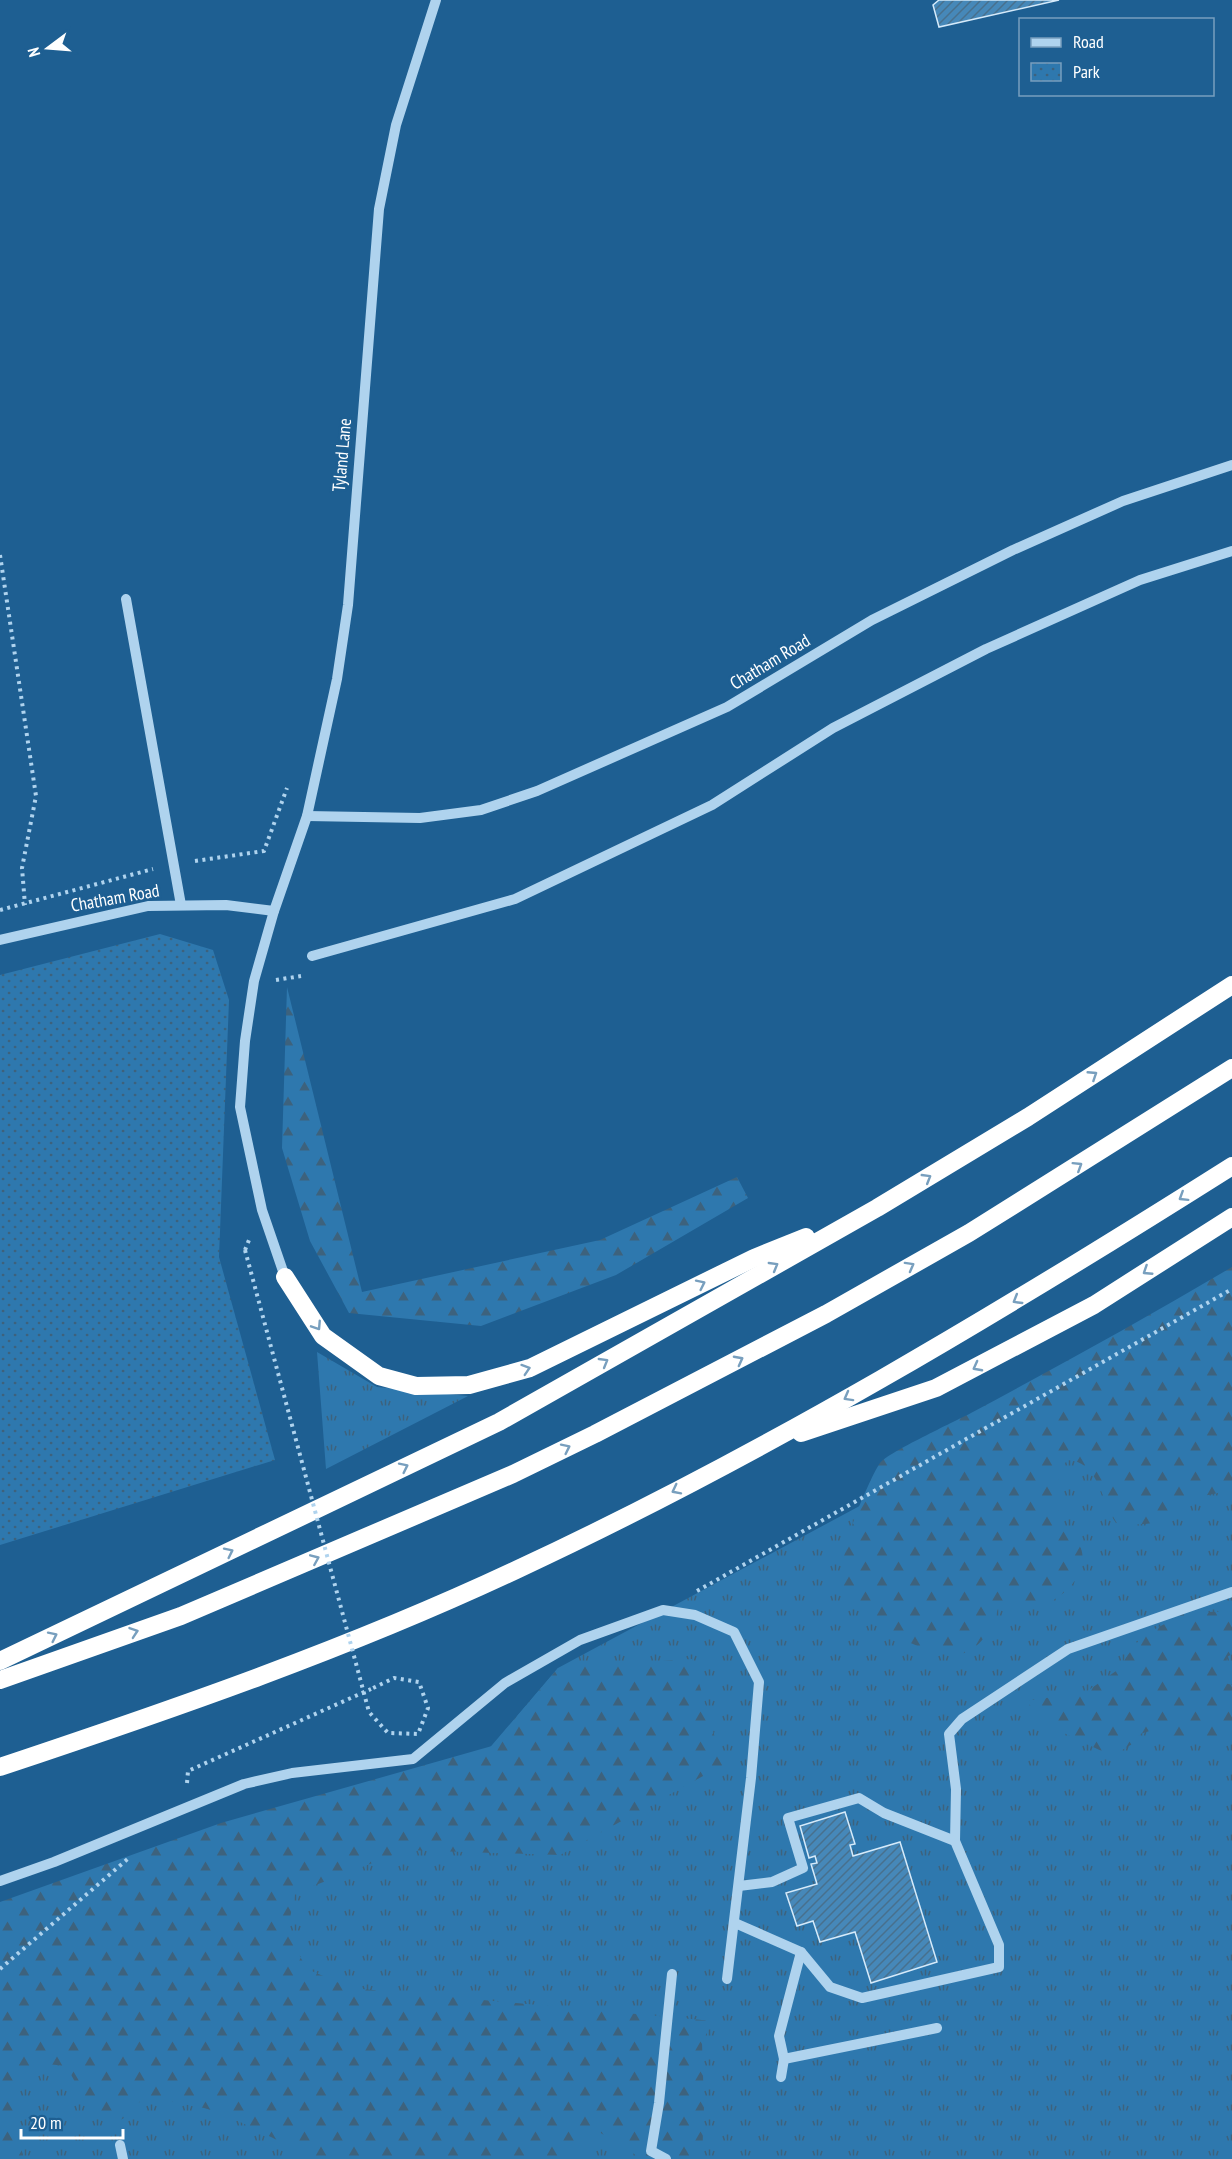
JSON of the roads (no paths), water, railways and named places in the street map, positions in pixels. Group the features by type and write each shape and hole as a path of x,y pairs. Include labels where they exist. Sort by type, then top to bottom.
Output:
{"highway":[{"path":"0,1662 499,1422 877,1208 1028,1117 1232,985"},
{"path":"0,1680 182,1616 513,1474 595,1434 826,1314 969,1233 1232,1068"},
{"path":"0,1767 171,1710 413,1614 516,1570 758,1447 917,1360 1067,1270 1232,1166"},
{"path":"285,1277 323,1336 379,1376 416,1386 469,1385 530,1368 754,1258 877,1208"},
{"path":"758,1447 936,1388 1094,1305 1232,1217"}],"street":[{"name":"Tyland Lane","path":"285,1277 262,1210 240,1107 245,1041 254,981 274,911 307,816 337,679 348,605 379,209 396,125 436,0"},
{"name":"Chatham Road","path":"307,816 420,818 481,810 537,791 727,707 872,620 1013,550 1123,501 1232,465"},
{"path":"312,956 515,899 712,805 833,728 986,650 1140,580 1232,551"},
{"path":"126,599 182,905"},
{"name":"Chatham Road","path":"0,940 148,906 226,905 274,911"},
{"path":"735,1923 801,1952 830,1987 862,1998 999,1967 999,1945 955,1841 956,1789 949,1734 962,1719 1068,1649 1232,1592"},
{"path":"0,1881 186,1809 244,1784 292,1773 413,1759 505,1683 580,1640 663,1610 695,1615 734,1632 759,1683 739,1886 727,1979"},
{"path":"739,1886 772,1882 803,1868 789,1818 859,1798 884,1812 955,1841"},
{"path":"781,2077 784,2059 779,2036 801,1952"},
{"path":"666,2159 651,2151 659,2103 672,1974"},
{"path":"784,2059 937,2028"},
{"path":"120,2145 123,2159"}]}
